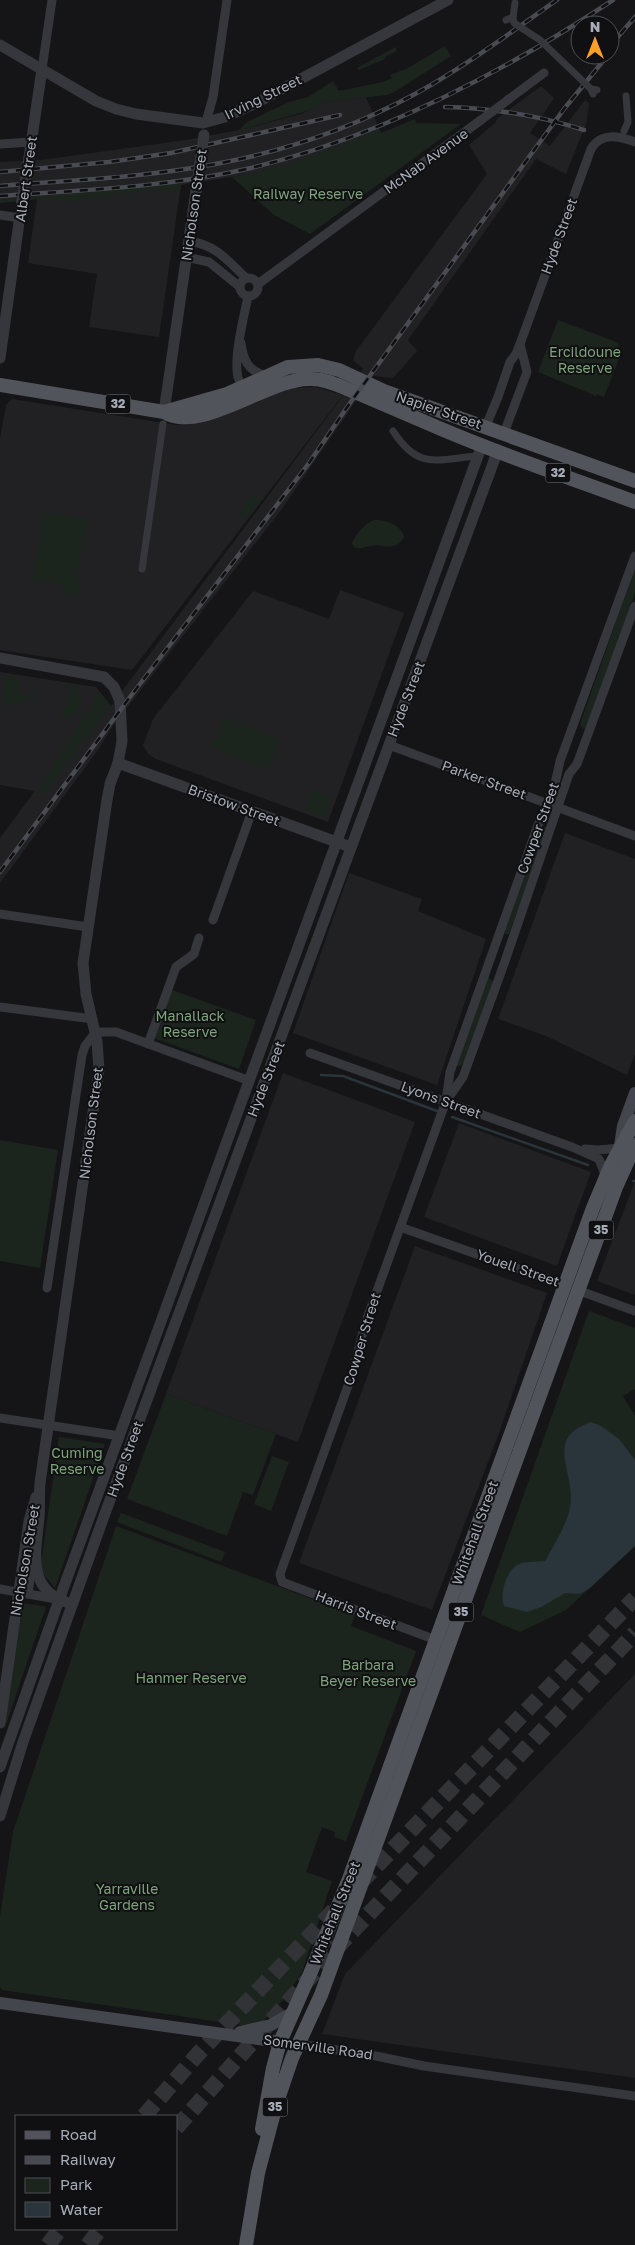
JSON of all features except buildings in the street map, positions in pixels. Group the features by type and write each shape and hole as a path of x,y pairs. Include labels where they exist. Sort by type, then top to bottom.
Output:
{"main road":[{"name":"Napier Street","path":"268,382 294,366 328,367 384,391 635,481"},
{"name":"Napier Street","path":"268,382 317,379 331,383 480,450 498,450 635,502"},
{"name":"32","path":"0,385 163,418 192,416 237,403 268,382"},
{"path":"244,387 255,390 268,382"},
{"name":"32","path":"163,418 244,387"},
{"name":"Hyde Street","path":"480,450 486,426"},
{"name":"Hyde Street","path":"498,450 504,433"},
{"name":"Whitehall Street","path":"509,1462 564,1285 606,1177 620,1148 624,1126 635,1093"},
{"path":"620,1148 635,1121"},
{"name":"Whitehall Street","path":"246,2245 258,2173 265,2108 280,2042 349,1879 442,1642 509,1462 630,1169 635,1145"},
{"name":"Youell Street","path":"564,1285 580,1291"},
{"name":"Whitehall Street","path":"258,2173 280,2092 321,1995 442,1642"},
{"name":"Somerville Road","path":"0,2003 299,2044"},
{"path":"220,2034 263,2028 282,2020 292,2013"}],"street":[{"name":"Albert Street","path":"0,358 52,0"},
{"name":"Nicholson Street","path":"142,569 204,134 214,92 227,0"},
{"name":"Irving Street","path":"0,44 96,101 116,109 136,114 206,122 225,117 258,102 448,0"},
{"path":"515,3 510,18 514,23 540,40 592,93"},
{"name":"McNab Avenue","path":"258,284 544,73"},
{"path":"624,131 628,122 626,96"},
{"name":"Hyde Street","path":"486,426 510,362 520,344 590,151 597,142 607,136 620,137 635,142"},
{"path":"0,144 31,142"},
{"path":"0,215 20,218"},
{"path":"186,257 209,262 240,288 242,293 248,296 256,293 258,284 255,279 246,278 215,249 189,241"},
{"path":"240,288 246,278"},
{"path":"244,387 240,383 236,369 236,357 248,296"},
{"path":"241,338 246,363 268,382"},
{"name":"Hyde Street","path":"504,433 527,372 520,344"},
{"path":"392,431 410,453 422,459 434,461 480,450"},
{"name":"Hyde Street","path":"0,1767 59,1600 480,450"},
{"name":"Hyde Street","path":"0,1816 15,1764 134,1436 498,450"},
{"name":"Cowper Street","path":"280,1576 353,1372 365,1324 446,1101 450,1072 538,825 548,804 556,781 560,761 635,556"},
{"name":"Cowper Street","path":"446,1101 463,1077 569,774 577,764 635,606"},
{"name":"Nicholson Street","path":"0,658 101,676 113,684 120,701 122,741 118,763 109,789 88,927 83,978 96,1032 99,1057 98,1079 40,1488 35,1562 38,1577 44,1587 59,1600"},
{"path":"375,740 389,746"},
{"name":"Parker Street","path":"389,746 635,836"},
{"name":"Bristow Street","path":"118,763 350,847"},
{"path":"212,920 252,812"},
{"path":"0,914 88,927"},
{"path":"148,1044 176,967 194,954 199,938"},
{"path":"0,1007 92,1019"},
{"path":"47,1288 82,1055 85,1046 96,1032 114,1032 250,1081"},
{"path":"266,1036 280,1041"},
{"name":"Lyons Street","path":"310,1053 572,1146 600,1160 606,1177"},
{"name":"Lyons Street","path":"572,1146 598,1150 620,1148"},
{"name":"Youell Street","path":"400,1227 564,1285"},
{"name":"Youell Street","path":"580,1291 635,1311"},
{"path":"0,1418 120,1436 134,1436"},
{"name":"Nicholson Street","path":"0,1723 23,1593 29,1521 40,1488"},
{"path":"23,1593 37,1534"},
{"name":"Harris Street","path":"280,1576 282,1582 442,1642"},
{"path":"0,1589 73,1604"},
{"name":"Somerville Road","path":"299,2044 376,2056 424,2066 635,2096"}],"shaded area":[{"path":"541,86 554,98 530,133 550,146 585,100 589,103 587,121 566,174 536,159 408,340 417,351 393,378 373,376 282,509 112,727 98,750 0,883 0,838 35,791 0,785 0,672 96,687 111,706 363,369 353,360 356,351 487,174 469,145 495,123 498,118"},
{"path":"366,97 381,133 329,154 255,173 181,185 159,337 89,327 97,274 28,263 37,199 0,203 0,162 41,160 186,140 239,130 301,114 326,102"},
{"path":"315,387 343,395 132,670 0,650 0,439 6,405 12,399 177,425 295,388"},
{"path":"340,590 404,613 328,822 156,759 148,754 143,745 153,719 253,591 329,619"},
{"path":"565,833 635,859 635,1054 627,1075 546,1036 498,1019"},
{"path":"349,873 422,899 418,911 486,939 437,1085 293,1033"},
{"path":"283,1073 415,1122 298,1442 166,1394"},
{"path":"459,1123 591,1172 557,1266 424,1217"},
{"path":"635,1181 635,1295 597,1281"},
{"path":"415,1246 547,1293 499,1433 432,1610 299,1563"},
{"path":"635,1674 635,2078 322,2034 345,1974"}],"green space":[{"path":"445,46 451,56 387,95 326,102 311,110 239,130 247,122 289,102 308,97 333,81 339,91 383,82 392,78 390,75 408,68"},
{"path":"395,47 397,51 386,56 385,59 359,70 357,68"},
{"name":"Railway Reserve","path":"415,119 416,123 461,124 310,234 274,215 232,177 289,163 379,130 381,133"},
{"path":"181,183 180,192 163,189 69,202 37,199 0,203 0,200"},
{"name":"Ercildoune Reserve","path":"558,320 619,343 613,357 619,359 604,397 597,394 596,396 538,372"},
{"path":"252,494 261,500 248,518 239,512"},
{"path":"43,512 88,519 77,582 81,584 79,596 67,597 60,584 32,580"},
{"path":"374,520 393,524 401,530 404,538 391,547 375,545 360,548 354,547 352,543 359,532 367,523"},
{"path":"635,568 635,593 589,727 583,729 580,724"},
{"path":"5,676 19,678 18,686 22,697 36,693 38,697 8,706 6,702 1,702"},
{"path":"71,684 75,684 81,695 79,713 60,719 72,692 69,692"},
{"path":"100,692 111,706 44,794 36,791"},
{"path":"223,717 280,739 268,769 211,748"},
{"path":"312,790 332,797 325,817 304,809"},
{"path":"545,827 547,830 509,934 505,934 503,932 542,828"},
{"path":"488,977 493,982 464,1063 457,1066 456,1062"},
{"name":"Manallack Reserve","path":"172,990 256,1020 239,1069 154,1038"},
{"path":"0,1140 58,1150 40,1268 0,1261"},
{"path":"589,1311 635,1328 635,1389 623,1396 635,1416 635,1546 566,1610 520,1632 481,1615"},
{"path":"166,1394 276,1434 253,1495 243,1492 227,1536 127,1499"},
{"name":"Cuming Reserve","path":"59,1437 105,1444 55,1588 40,1570"},
{"path":"272,1456 289,1462 271,1511 254,1504"},
{"path":"121,1513 225,1552 221,1562 117,1522"},
{"path":"116,1526 355,1615 351,1626 416,1651 346,1841 334,1837 335,1832 322,1827 306,1872 332,1881 302,1972 283,2000 261,2024 241,2025 2,1990 0,1987 0,1917 13,1832"},
{"path":"23,1603 46,1607 4,1730"}],"water":[{"path":"591,1422 601,1426 619,1439 635,1460 635,1546 590,1588 580,1594 565,1593 541,1607 527,1612 504,1606 503,1589 507,1577 513,1568 526,1562 545,1561 563,1528 570,1508 571,1495 565,1447 568,1438 576,1429"}],"waterway":[{"path":"321,1075 343,1076 437,1111"},
{"path":"452,1117 588,1165"}],"tunnel":[{"path":"360,1883 635,1598"},
{"path":"178,2126 329,1956 635,1633"},
{"path":"145,2115 197,2055 339,1905"},
{"path":"48,2245 59,2230"},
{"path":"88,2245 99,2230"}],"railway":[{"path":"0,186 113,177 198,167 250,157 323,135 393,106 433,84 557,0"},
{"path":"0,196 127,187 189,180 251,168 299,155 393,120 484,77 571,27 613,0"},
{"path":"620,34 635,17"},
{"path":"0,872 130,697 309,463 350,403 564,109 600,65"},
{"path":"445,107 515,113 584,130"},
{"path":"0,172 109,162 171,153 340,115"}],"park label":[{"name":"Barbara Beyer Reserve","path":"368,1674"},
{"name":"Hanmer Reserve","path":"191,1678"},
{"name":"Yarraville Gardens","path":"127,1898"}]}
